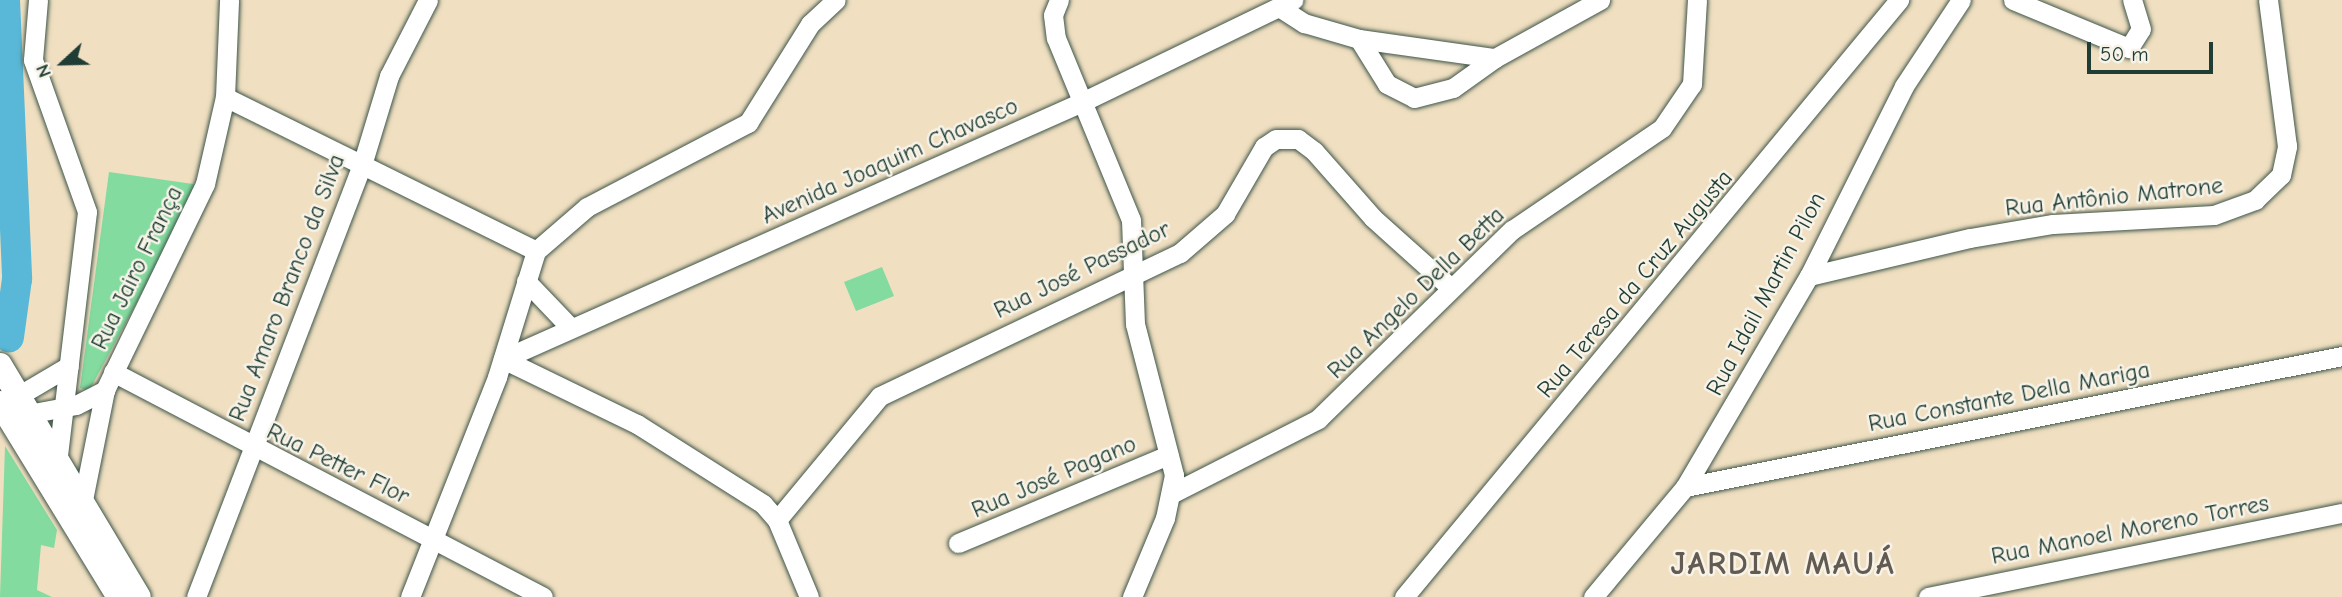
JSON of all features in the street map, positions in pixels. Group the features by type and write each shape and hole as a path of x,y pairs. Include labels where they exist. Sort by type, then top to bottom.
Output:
{"main road":[{"path":"0,365 15,404 119,597"},
{"path":"15,404 57,462 139,597"}],"street":[{"path":"38,0 33,60 87,212 57,462"},
{"name":"Rua Jairo França","path":"82,505 109,381 193,214 225,97 229,0"},
{"name":"Rua Amaro Branco da Silva","path":"196,597 362,166 389,76 428,0"},
{"path":"410,597 503,359 536,251 587,207 748,123 810,24 836,0"},
{"path":"1359,39 1387,84 1413,98 1453,88 1495,58 1601,0"},
{"name":"Rua Angelo Della Betta","path":"1172,493 1318,419 1512,230 1614,165 1677,113 1695,73 1697,0"},
{"name":"Rua Teresa da Cruz Augusta","path":"1404,597 1899,0"},
{"name":"Rua Idail Martin Pilon","path":"1592,597 1685,487 1810,276 1904,86 1961,0"},
{"path":"2013,0 2129,48 2141,29 2132,0"},
{"name":"Rua Antônio Matrone","path":"1810,276 1970,238 2053,225 2214,215 2255,200 2281,175 2287,146 2268,0"},
{"path":"1286,3 1304,23 1359,39 1495,58"},
{"name":"Avenida Joaquim Chavasco","path":"503,359 569,326 1080,103 1286,3"},
{"path":"1052,5 1080,103 1131,220 1135,324 1168,455 1172,493 1132,597"},
{"path":"225,97 536,251"},
{"name":"Rua José Passador","path":"777,520 869,407 897,384 1132,275 1205,235 1225,214 1264,147 1287,137 1314,151 1373,218 1451,288"},
{"path":"526,281 569,326"},
{"name":"Rua Constante Della Mariga","path":"1685,487 2342,356"},
{"path":"503,359 682,450 777,520 809,597"},
{"path":"15,404 69,366"},
{"name":"Rua Jairo França","path":"15,404 65,408 109,381"},
{"name":"Rua Petter Flor","path":"109,381 433,539 543,597"},
{"name":"Rua José Pagano","path":"958,543 1168,455"},
{"name":"Rua Manoel Moreno Torres","path":"1928,597 2342,513"}],"green space":[{"path":"109,172 200,185 89,391 80,388"},
{"path":"882,267 894,296 856,311 844,282"},
{"path":"5,446 57,530 54,548 41,545 37,590 52,597 0,597"}],"waterway":[{"path":"5,0 17,279 9,337"}],"district":[{"name":"JARDIM MAUÁ","path":"1783,564"}]}
